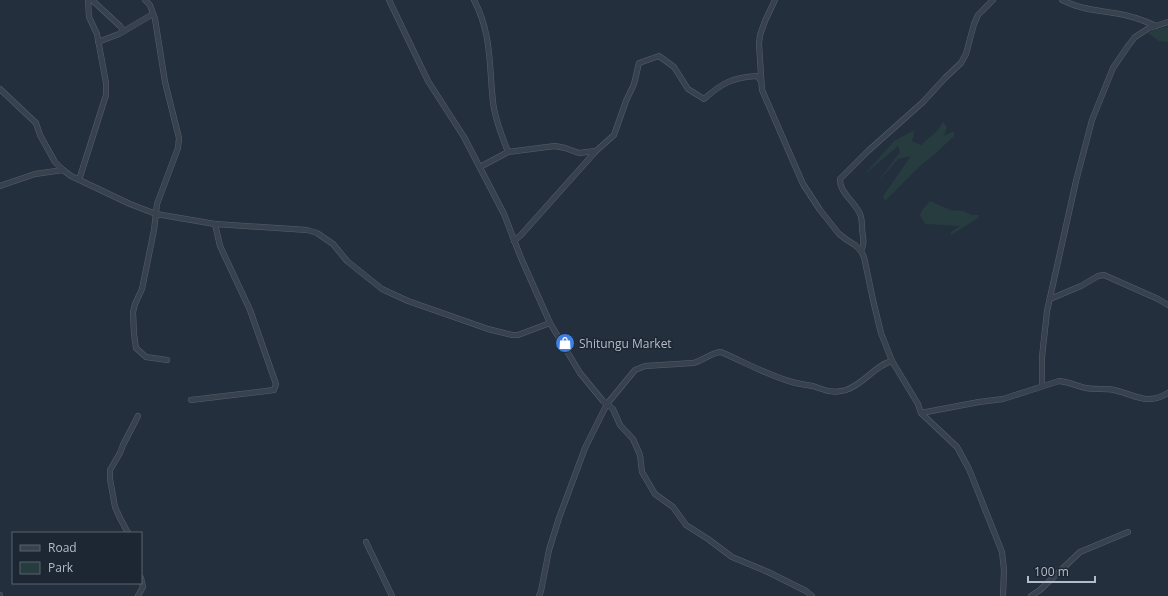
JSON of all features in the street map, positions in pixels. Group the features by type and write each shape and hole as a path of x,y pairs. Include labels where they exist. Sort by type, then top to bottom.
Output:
{"street":[{"path":"79,180 106,95 106,83 97,34 89,17 88,0"},
{"path":"92,0 124,31"},
{"path":"145,0 150,5 153,14 165,82 179,138 178,148 157,204 142,290 133,312 134,334 136,348 146,357 167,360"},
{"path":"389,0 428,81 464,138 504,214 514,241 550,323 580,373 613,409 620,425 634,439 640,456 642,472 655,494 673,507 686,524 732,557 768,572 806,591 812,596"},
{"path":"474,0 488,38 493,103 496,120 508,152"},
{"path":"775,0 760,35 761,82 764,96 803,184 812,199 840,234 861,251 864,257 879,326 892,361 918,404 921,413 957,447 969,469 1002,552 1004,570 1003,596"},
{"path":"861,251 864,241 861,217 854,204 840,185 840,179 868,151 923,102 961,63 966,54 978,15 993,0"},
{"path":"1062,0 1077,7 1099,12 1115,13 1156,26"},
{"path":"98,42 120,34 153,14"},
{"path":"1042,386 1044,328 1076,181 1092,120 1112,68 1135,37 1149,28 1168,22"},
{"path":"514,241 596,151 616,132 626,101 634,84 639,63 659,56 674,67 688,90 704,99 720,85 742,76 758,76 761,82"},
{"path":"0,89 36,123 40,135 54,162 63,170 79,180 130,204 156,214 215,224 307,230 317,233 333,244 348,261 382,289 408,302 488,329 512,335 518,335 550,323"},
{"path":"480,167 508,152 555,146 579,153 596,151"},
{"path":"0,186 35,174 63,170"},
{"path":"191,400 274,390 276,384 250,310 220,246 215,224"},
{"path":"1050,299 1081,286 1098,276 1104,275 1168,305"},
{"path":"539,596 549,550 559,518 585,448 607,404 636,370 645,366 700,362 719,352 778,377 835,392 847,390 858,385 881,366 892,361"},
{"path":"921,413 1016,396 1059,381 1068,382 1086,388 1114,390 1143,400 1155,399 1168,393"},
{"path":"127,532 115,507 110,479 110,470 138,416"},
{"path":"1031,596 1080,552 1128,532"},
{"path":"366,542 392,596"},
{"path":"138,596 143,587 142,582"}],"green space":[{"path":"1168,27 1168,42 1159,41 1148,33 1155,29"},
{"path":"943,122 947,127 944,136 954,131 954,136 921,165 885,201 883,196 911,156 898,159 878,182 900,152 898,146 864,175 894,141 915,130 912,141 921,145 938,130"},
{"path":"930,201 950,210 963,211 972,215 979,215 978,218 951,235 951,232 960,226 925,224 920,215"}],"place":[{"name":"Shitungu Market","path":"565,343"}]}
